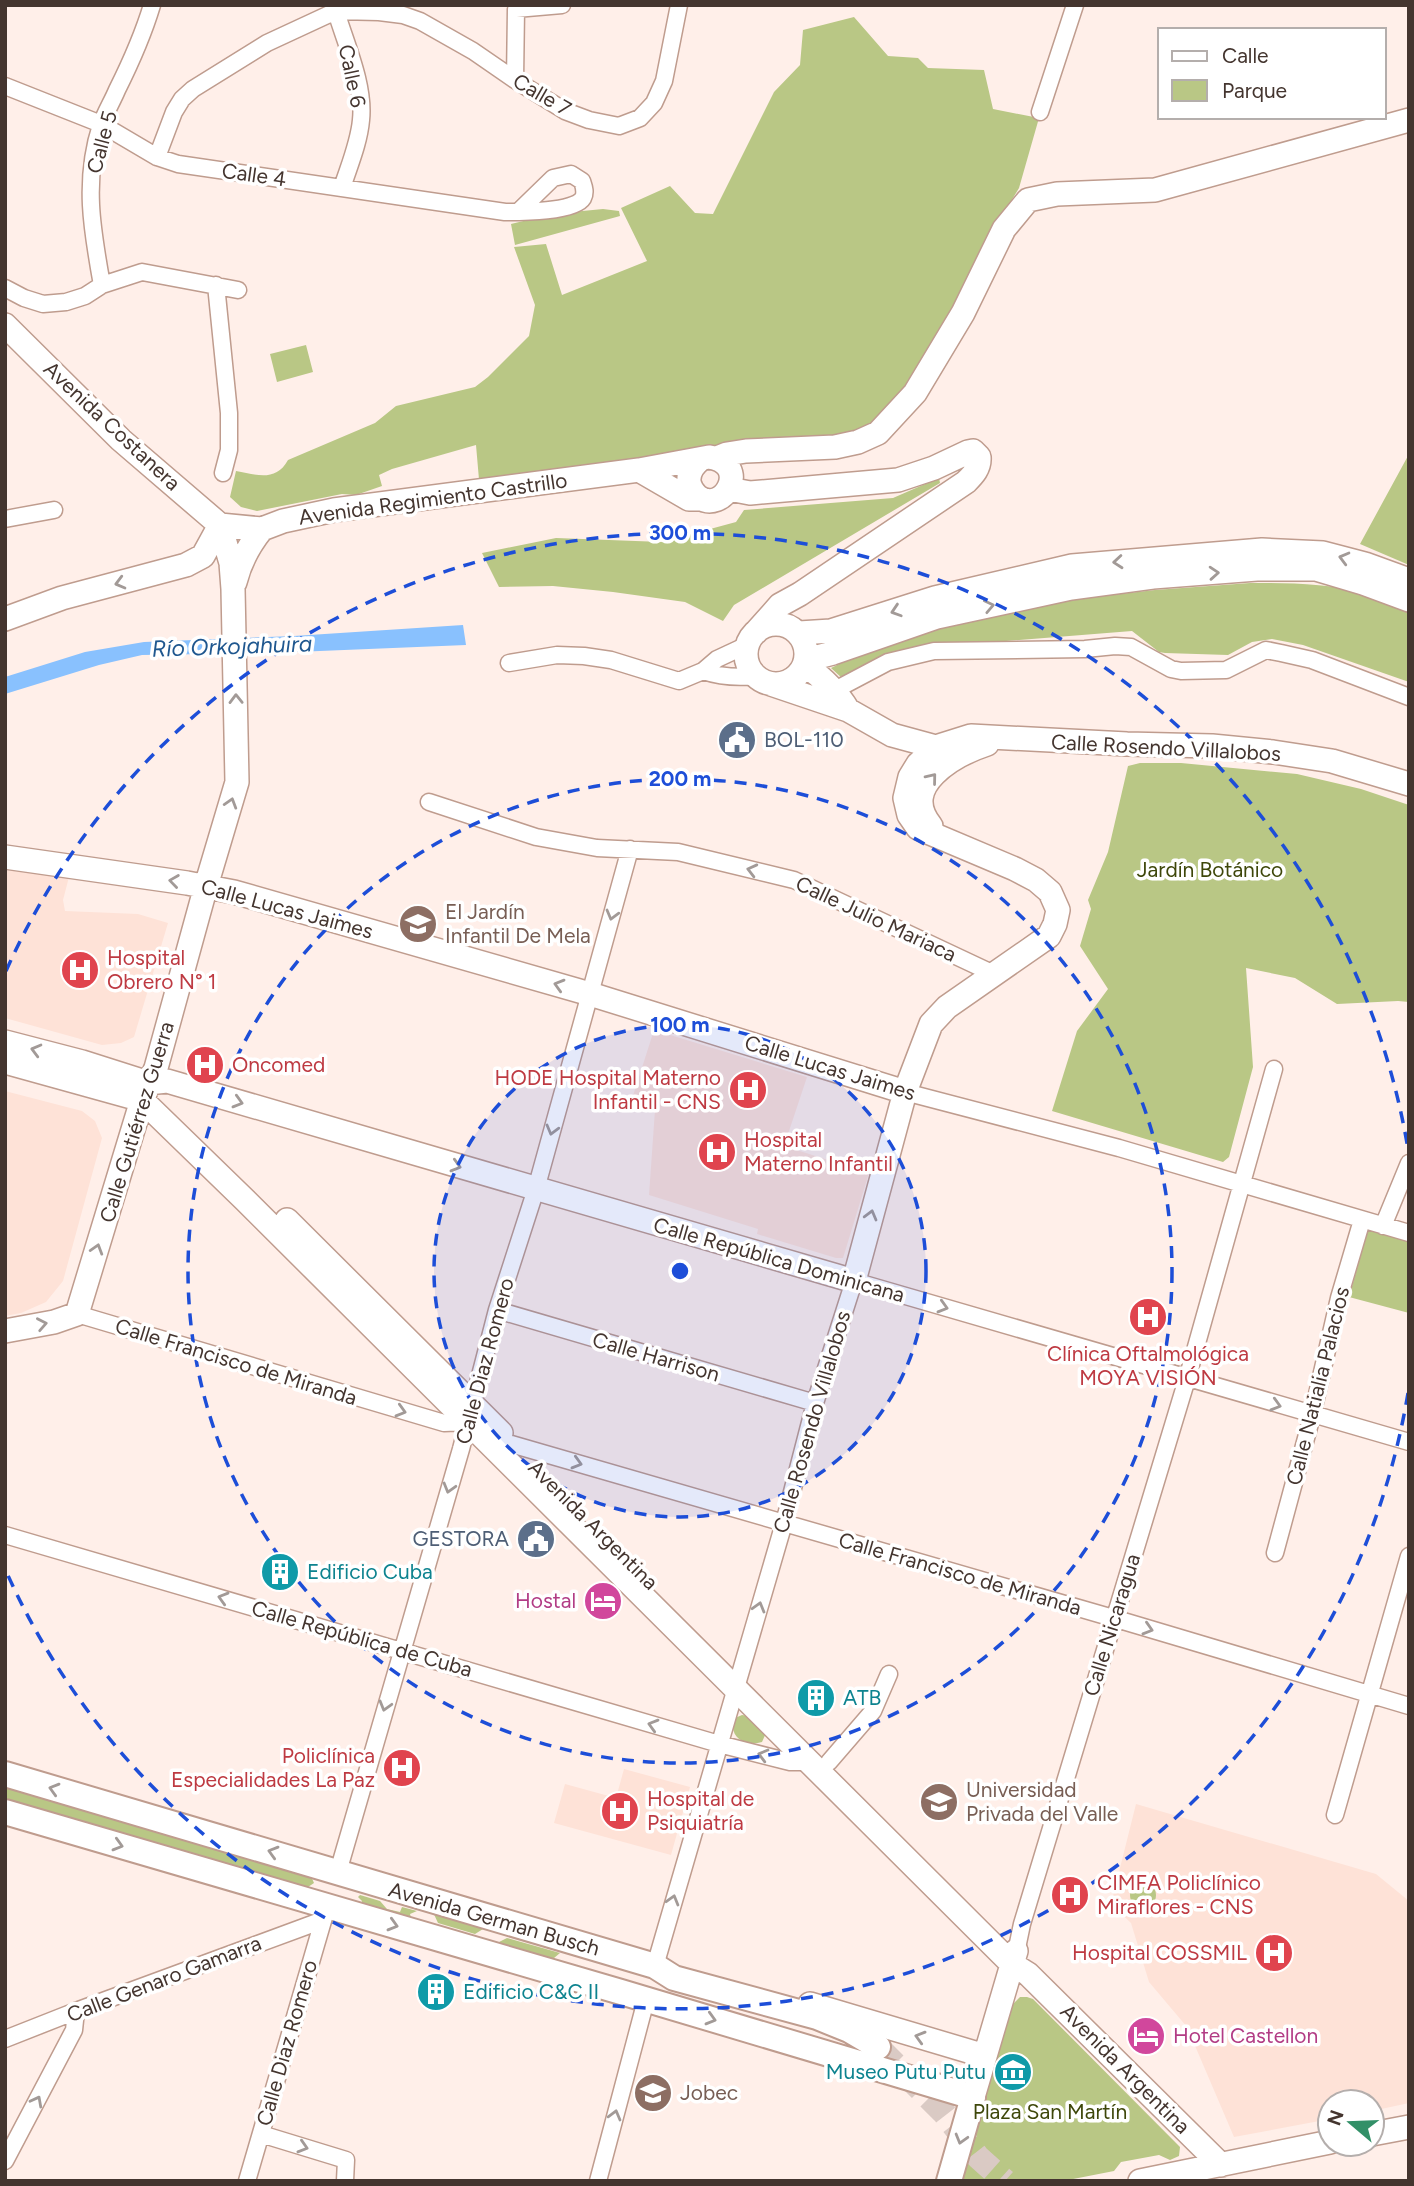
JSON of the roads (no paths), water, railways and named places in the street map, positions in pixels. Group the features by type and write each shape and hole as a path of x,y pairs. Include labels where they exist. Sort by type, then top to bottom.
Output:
{"main road":[{"name":"Avenida Regimiento Castrillo","path":"220,525 262,529 283,521 334,510 639,470 746,451 835,447 858,442 878,433 915,393 963,313 1004,229 1028,200 1056,194 1155,190 1409,120"},
{"name":"Avenida Costanera","path":"5,325 121,440 220,525"},
{"path":"729,489 750,493 898,480 934,468 968,452 978,454 980,463 966,482 780,605 752,639 746,659 763,680 848,710 892,735 936,747"},
{"path":"639,470 689,499 711,500 719,498 729,489 732,478 724,463 709,459 694,464 690,472 690,488 695,495 703,499"},
{"path":"5,619 62,598 186,565 203,556 220,525"},
{"path":"220,525 231,563 233,592"},
{"path":"233,592 238,568 249,546 262,529"},
{"path":"752,639 764,626 774,624 796,631 831,631 935,598 1072,566 1262,550 1323,553 1409,580"},
{"path":"186,565 212,565 223,572 233,592"},
{"path":"763,680 779,685 794,679 806,663 937,617 1071,588 1153,577 1257,569 1316,569 1409,600"},
{"name":"Calle Gutiérrez Guerra","path":"77,1314 145,1091 156,1068 237,782 233,592"},
{"path":"800,594 794,609 796,631 806,647 806,663 835,690 848,710"},
{"path":"892,735 910,777"},
{"name":"Calle Rosendo Villalobos","path":"936,747 971,736 1212,746 1332,761 1409,784"},
{"name":"Calle Rosendo Villalobos","path":"940,837 924,818 920,805 923,790 936,772 951,760 966,751 1003,739"},
{"path":"910,777 918,764 936,747"},
{"name":"Calle Rosendo Villalobos","path":"853,1281 905,1092 931,1024 947,1007 1049,936 1058,910 1049,892 1036,880 918,828 909,815 905,798 910,777"},
{"name":"Calle Lucas Jaimes","path":"5,858 234,892 590,994 905,1092"},
{"path":"5,1042 79,1072 145,1091"},
{"path":"5,1062 79,1072"},
{"name":"Calle República Dominicana","path":"145,1091 167,1081 853,1281"},
{"name":"Avenida Argentina","path":"145,1091 1221,2165"},
{"path":"5,1331 54,1322 77,1314"},
{"name":"Avenida German Busch","path":"5,1774 655,1966 677,1967 985,2056"},
{"name":"Avenida German Busch","path":"5,1812 325,1913 646,2000 973,2097"},
{"path":"325,1913 338,1872"},
{"name":"Calle Nicaragua","path":"949,2181 985,2056 1019,1962"},
{"path":"646,2000 655,1966 674,1978 817,2017 849,2030 878,2047"},
{"path":"1386,2131 1409,2127"},
{"path":"1144,2180 1316,2145"}],"street":[{"name":"Calle 5","path":"102,285 91,226 89,201 92,167 101,124 144,34 152,5"},
{"path":"515,80 516,9 562,5"},
{"name":"Calle 7","path":"335,8 403,15 420,21 473,51 565,111 590,120 619,125 640,118 654,103 664,81 679,5"},
{"path":"1040,112 1075,5"},
{"path":"157,157 174,112 182,99 193,89 267,43 335,8"},
{"name":"Calle 6","path":"335,8 359,86 361,102 361,121 342,188"},
{"name":"Calle 4","path":"5,86 101,124 157,157 178,164 518,212"},
{"path":"5,288 24,299 43,304 66,302 85,296 102,285 142,272 238,290"},
{"path":"216,285 229,413 229,450 223,473"},
{"path":"5,519 54,510"},
{"path":"509,663 557,655 584,656 611,660 679,681 703,671 717,659 752,639"},
{"path":"835,690 888,662 934,651 1085,649 1115,646 1131,648 1171,669 1181,671 1226,670 1266,650 1312,660 1409,697"},
{"path":"703,671 718,676 763,680"},
{"name":"Calle Julio Mariaca","path":"429,803 536,837 597,848 678,852 794,880 994,974"},
{"name":"Calle Diaz Romero","path":"338,1872 461,1449 498,1310 536,1189 630,849"},
{"name":"Calle Nicaragua","path":"1019,1962 1021,1924 1187,1379 1274,1069"},
{"name":"Calle Lucas Jaimes","path":"905,1092 1119,1148 1409,1233"},
{"path":"1383,1226 1409,1163"},
{"name":"Calle Natialia Palacios","path":"1275,1553 1312,1416 1339,1298 1362,1220"},
{"name":"Calle República Dominicana","path":"853,1281 1409,1442"},
{"name":"Calle Rosendo Villalobos","path":"655,1966 784,1523 815,1404 853,1281"},
{"name":"Calle Harrison","path":"498,1310 815,1404"},
{"name":"Calle Francisco de Miranda","path":"77,1314 444,1423 469,1413"},
{"name":"Calle Francisco de Miranda","path":"506,1449 784,1523 1409,1706"},
{"name":"Calle República de Cuba","path":"5,1535 719,1744 790,1762 818,1762"},
{"path":"1335,1815 1409,1556"},
{"path":"818,1762 873,1711 889,1674"},
{"name":"Calle Diaz Romero","path":"247,2181 325,1913"},
{"name":"Calle Genaro Gamarra","path":"5,2039 325,1913"},
{"path":"598,2181 646,2000"},
{"path":"5,2161 74,2030 75,2011"},
{"path":"261,2134 345,2160 345,2181"}],"water":[{"name":"Río Orkojahuira","path":"463,625 466,645 142,655 99,665 5,694 5,677 85,652 144,642"}],"tunnel":[{"path":"878,2047 944,2113 978,2157 1005,2181"}],"place":[{"name":"BOL-110","path":"737,740"},
{"name":"El Jardín Infantil De Mela","path":"418,924"},
{"name":"Hospital Obrero N° 1","path":"80,970"},
{"name":"Oncomed","path":"205,1065"},
{"name":"HODE Hospital Materno Infantil - CNS","path":"748,1090"},
{"name":"Hospital Materno Infantil","path":"717,1152"},
{"name":"Clínica Oftalmológica MOYA VISIÓN","path":"1148,1317"},
{"name":"GESTORA","path":"536,1539"},
{"name":"Edificio Cuba","path":"280,1572"},
{"name":"Hostal","path":"603,1601"},
{"name":"ATB","path":"816,1698"},
{"name":"Policlínica Especialidades La Paz","path":"402,1768"},
{"name":"Universidad Privada del Valle","path":"939,1802"},
{"name":"Hospital de Psiquiatría","path":"620,1811"},
{"name":"CIMFA Policlínico Miraflores - CNS","path":"1070,1895"},
{"name":"Hospital COSSMIL","path":"1274,1953"},
{"name":"Edificio C&C II","path":"436,1992"},
{"name":"Hotel Castellon","path":"1146,2036"},
{"name":"Museo Putu Putu","path":"1013,2072"},
{"name":"Jobec","path":"653,2093"}],"park label":[{"name":"Jardín Botánico","path":"1210,870"},
{"name":"Plaza San Martín","path":"1050,2112"}]}
